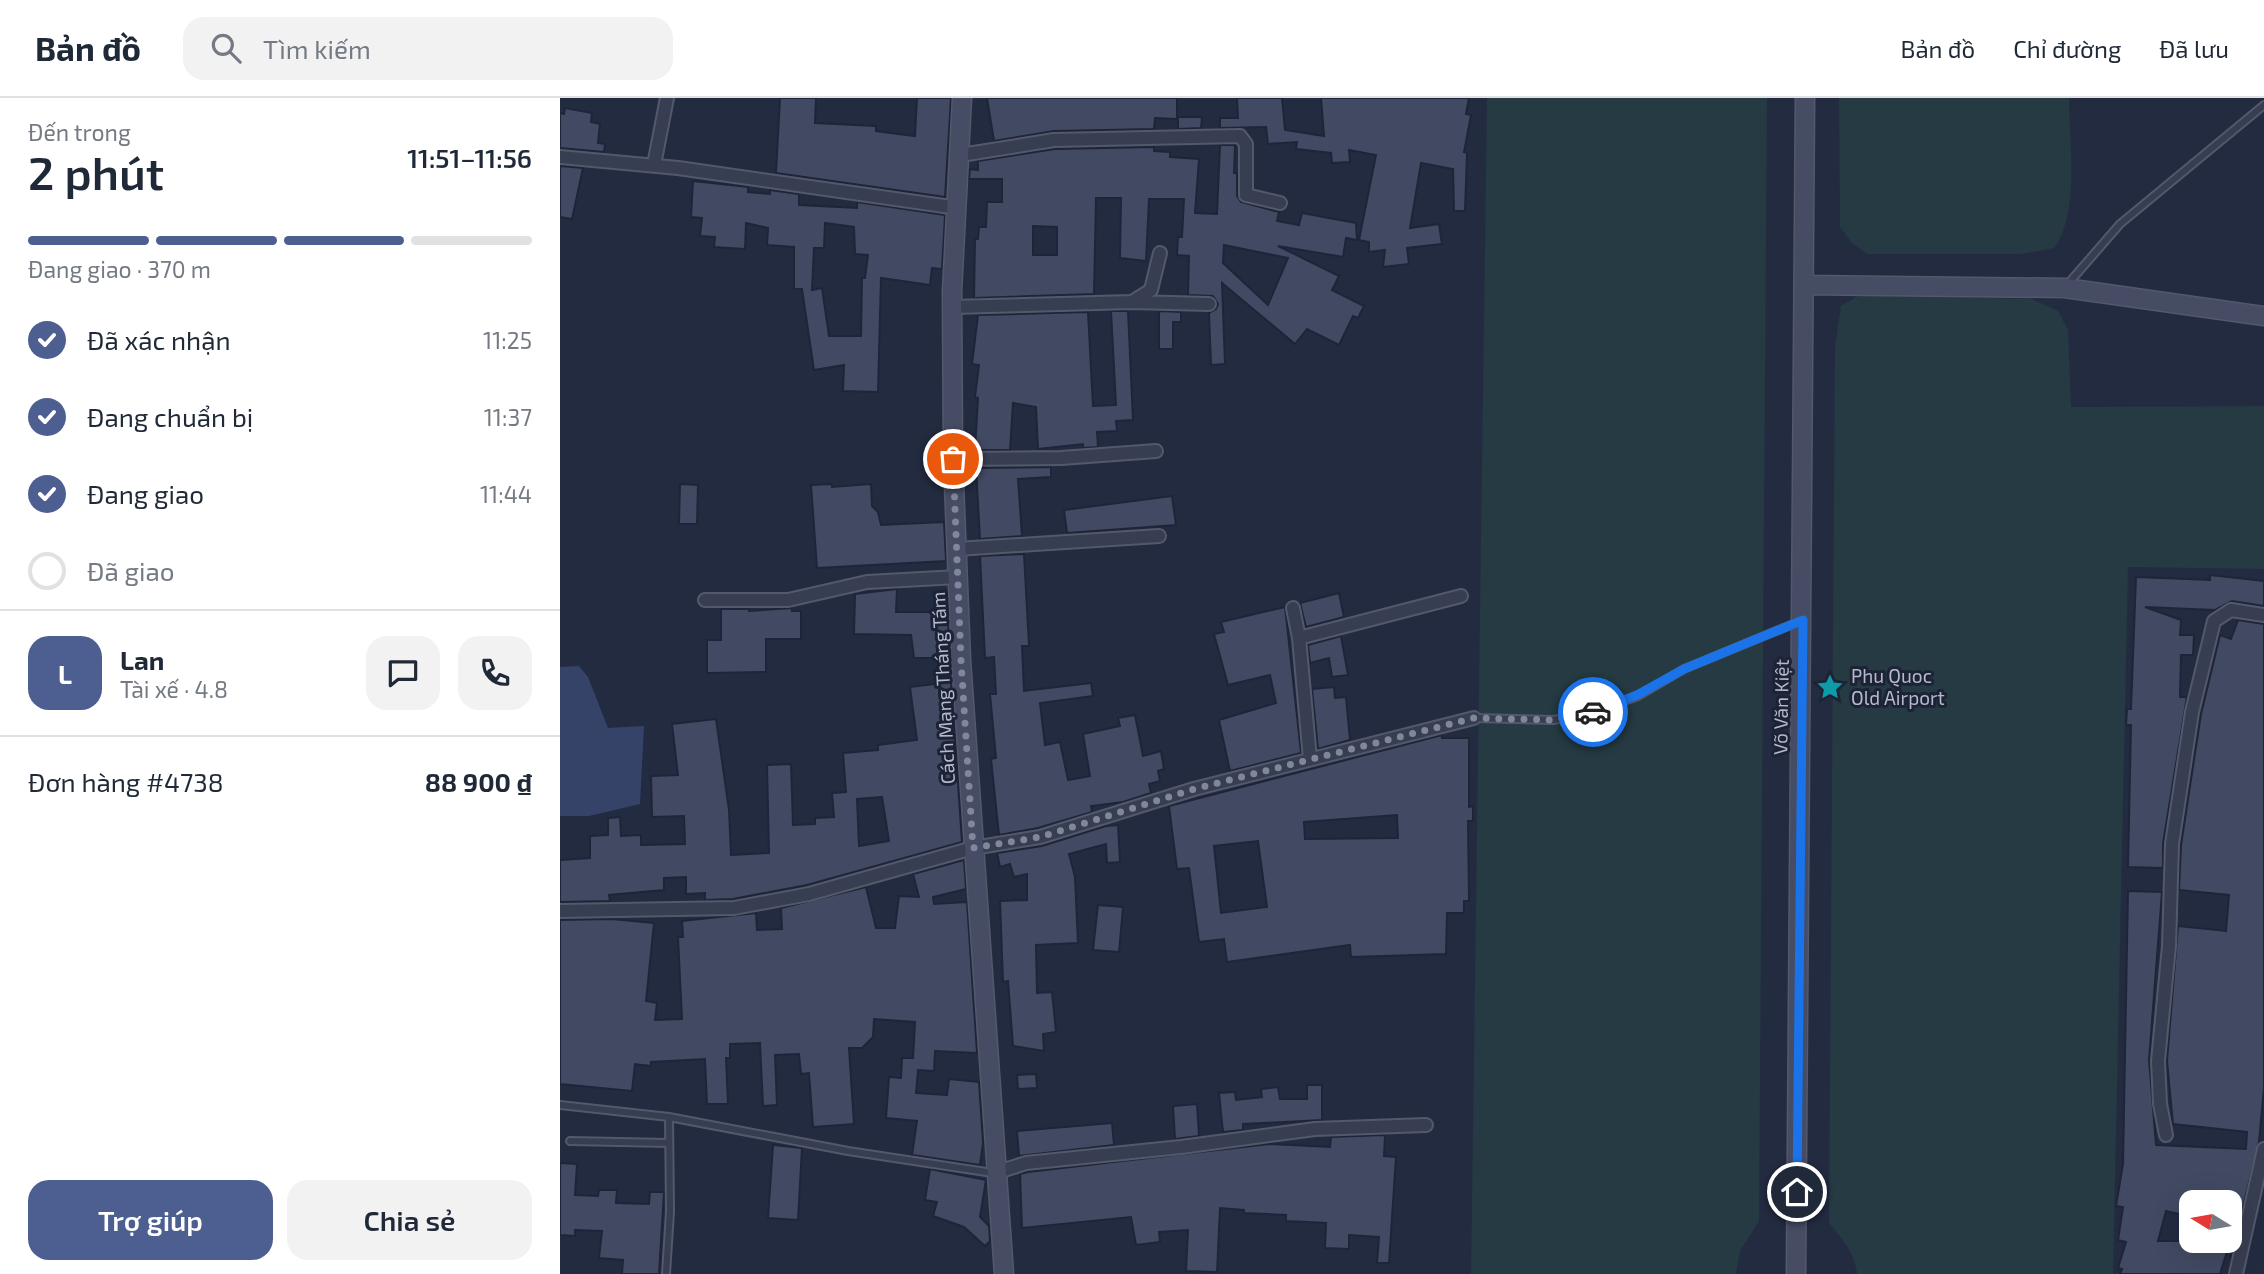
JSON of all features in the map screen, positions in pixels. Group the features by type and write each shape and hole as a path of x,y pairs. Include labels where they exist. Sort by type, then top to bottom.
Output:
{"street":[{"path":"654,166 667,98"},
{"name":"Cách Mạng Tháng Tám","path":"961,98 961,155 952,307 953,459 973,848 1004,1274"},
{"name":"Võ Văn Kiệt","path":"1796,1274 1805,98"},
{"path":"961,155 1054,140 1240,136 1246,144 1246,195 1280,203"},
{"path":"560,157 654,166 958,208"},
{"path":"1132,302 1151,290 1160,253"},
{"path":"1804,285 2065,288 2264,316"},
{"path":"952,307 1132,302 1209,304"},
{"path":"953,459 1061,458 1156,451"},
{"path":"957,549 1159,536"},
{"path":"705,600 788,600 867,582 958,577"},
{"path":"1299,638 1461,596"},
{"path":"1293,608 1299,638 1310,759"},
{"path":"2166,1135 2160,1104 2160,1029 2169,946 2176,806 2192,712 2214,621 2231,610 2264,615"},
{"path":"560,911 734,908 809,894 973,848 1040,837 1194,789 1474,718"},
{"path":"995,1173 1026,1163 1181,1147 1315,1129 1426,1125"},
{"path":"2235,1274 2264,1149"}],"lane":[{"path":"2065,288 2120,224 2264,105"},
{"path":"1474,718 1553,720 1588,714 1637,695 1684,669 1803,620"},
{"path":"560,1105 669,1118 835,1149 995,1173"},
{"path":"666,1274 670,1212 669,1118"},
{"path":"570,1142 670,1143"}],"shaded area":[{"path":"1487,98 1767,98 1759,1221 1740,1251 1736,1274 1471,1274"},
{"path":"1839,98 2069,98 2070,197 2062,234 2054,248 2022,254 1867,254 1852,243 1840,227"},
{"path":"1859,295 2032,299 2058,311 2068,330 2071,407 2264,406 2264,569 2128,567 2113,1274 1857,1274 1851,1253 1829,1223 1835,346 1841,306"}],"water":[{"path":"579,666 588,677 608,728 644,726 640,804 589,816 560,816 560,667"}],"building":[{"path":"780,98 816,98 815,123 876,126 876,131 915,136 917,98 951,98 945,197 776,173"},
{"path":"987,98 1177,98 1177,119 1155,118 1154,129 1054,131 994,141"},
{"path":"1237,98 1282,98 1285,130 1324,136 1321,98 1469,98 1466,114 1471,115 1464,152 1467,153 1465,211 1454,211 1453,169 1421,163 1410,228 1439,224 1442,244 1407,248 1409,264 1383,267 1385,250 1369,252 1369,242 1359,240 1376,155 1349,150 1350,162 1332,163 1331,153 1296,149 1297,142 1268,144 1266,127 1220,128 1220,118 1238,118"},
{"path":"565,108 592,113 591,122 600,124 598,143 605,144 604,152 560,148 560,113 564,114"},
{"path":"1178,117 1202,117 1201,128 1178,129"},
{"path":"1220,145 1235,145 1234,173 1237,173 1237,196 1241,202 1279,212 1277,221 1299,225 1302,213 1356,223 1357,240 1346,238 1343,257 1278,246 1339,276 1332,290 1364,306 1358,318 1353,316 1339,345 1307,329 1295,344 1222,283 1225,364 1211,365 1209,313 1216,309 1218,304 1213,296 1188,295 1189,256 1177,255 1178,237 1182,237 1184,199 1149,199 1146,261 1120,258 1121,198 1096,198 1094,294 974,298 975,239 978,239 979,227 986,227 987,202 1002,202 1002,179 969,179 970,169 978,170 978,161 1055,149 1154,147 1154,151 1170,152 1170,157 1199,159 1195,213 1217,214","holes":["1033,226 1057,227 1057,255 1033,255","1224,245 1288,258 1268,305 1223,263"]},
{"path":"560,166 583,168 572,219 560,217"},
{"path":"693,181 748,187 748,192 770,194 770,190 799,194 799,205 857,208 857,202 945,215 942,269 932,268 930,285 881,278 878,392 843,391 844,365 814,370 802,289 794,289 794,247 767,245 768,228 746,223 745,249 714,247 715,237 700,236 702,218 691,217","holes":["825,223 854,227 855,254 868,255 865,278 862,278 861,336 829,336 822,288 812,290 814,248 824,248"]},
{"path":"1111,311 1128,311 1133,420 1116,421 1117,431 1097,432 1098,447 1083,448 1083,444 1038,449 1036,407 1013,403 1010,450 975,450 978,398 975,397 979,365 972,364 978,315 1088,312 1093,406 1116,405"},
{"path":"1159,311 1181,312 1181,322 1173,322 1173,349 1159,349"},
{"path":"1051,467 1051,477 1018,479 1022,536 980,539 976,468"},
{"path":"680,484 698,485 697,524 679,524"},
{"path":"832,484 832,487 871,484 872,506 878,512 881,525 944,522 946,561 817,568 811,485"},
{"path":"1172,496 1176,525 1067,533 1064,510"},
{"path":"1024,554 1029,646 1022,646 1024,691 1091,683 1093,696 1040,703 1045,745 1060,742 1068,780 1090,776 1083,734 1120,726 1118,718 1135,715 1143,756 1161,751 1164,769 1158,771 1160,781 1149,784 1151,793 1123,802 1091,806 1092,812 1038,828 999,835 991,759 996,758 990,694 996,694 994,657 985,658 980,556"},
{"path":"2210,575 2264,581 2264,606 2232,601 2215,610 2145,607 2181,620 2180,635 2194,635 2193,655 2181,655 2180,697 2187,697 2163,843 2163,868 2128,867 2131,725 2126,725 2127,709 2131,709 2136,577 2210,580"},
{"path":"897,589 896,612 936,612 935,593 947,593 949,644 938,644 938,658 914,658 911,635 854,634 855,594"},
{"path":"1339,593 1344,617 1306,627 1300,603"},
{"path":"1285,607 1301,753 1230,771 1219,720 1276,703 1270,675 1228,685 1214,634 1224,632 1221,622"},
{"path":"792,608 792,611 801,611 801,639 766,639 766,672 707,673 707,640 721,640 721,609 749,611"},
{"path":"2238,620 2264,624 2264,1087 2259,1142 2242,1211 2242,1190 2179,1190 2179,1214 2166,1211 2158,1241 2179,1241 2179,1253 2227,1253 2220,1274 2120,1274 2122,1269 2118,1268 2126,1242 2118,1240 2123,1207 2116,1206 2123,1164 2128,891 2162,892 2149,1060 2156,1145 2246,1149 2247,1132 2173,1124 2167,1061 2178,926 2226,931 2229,895 2179,890 2181,845 2201,714 2220,635 2231,639"},
{"path":"1341,636 1348,675 1332,677 1329,658 1310,663 1308,645"},
{"path":"951,682 962,842 807,885 733,899 705,900 705,893 686,894 686,877 664,878 664,890 609,895 610,901 560,902 560,860 590,858 590,836 608,835 608,818 620,817 621,836 641,835 641,845 685,844 684,816 652,817 651,776 678,775 672,724 716,719 729,810 731,855 769,853 767,765 791,764 793,825 815,824 815,818 834,817 832,793 846,792 843,753 878,750 878,745 917,740 910,687","holes":["882,797 889,841 859,846 857,799"]},
{"path":"1334,687 1335,698 1346,697 1350,740 1318,749 1312,689"},
{"path":"1442,735 1442,738 1469,738 1469,807 1473,806 1473,821 1468,821 1469,901 1464,901 1464,913 1447,913 1446,954 1351,957 1350,945 1227,962 1224,939 1199,942 1189,868 1177,869 1169,806","holes":["1397,815 1398,838 1305,839 1304,822","1258,841 1267,907 1221,913 1214,846"]},
{"path":"1118,825 1120,862 1107,863 1106,844 1069,854 1075,877 1078,943 1036,945 1037,993 1052,992 1056,1032 1043,1034 1044,1051 1013,1046 1008,981 1003,982 1000,901 1027,900 1027,874 1014,877 1010,864 1000,867 997,853 1042,846 1106,826"},
{"path":"964,860 966,889 933,897 934,904 967,902 977,1053 935,1051 934,1071 918,1070 916,1093 947,1095 949,1079 979,1082 983,1143 980,1165 912,1155 917,1121 886,1118 889,1077 901,1078 902,1058 913,1058 915,1022 874,1019 873,1037 862,1048 849,1048 854,1124 813,1127 809,1073 801,1074 799,1054 775,1055 777,1105 763,1106 760,1043 730,1044 730,1058 726,1058 728,1104 707,1104 705,1059 651,1062 651,1066 635,1064 632,1091 560,1084 560,920 611,919 654,923 646,1001 657,1003 655,1020 682,1019 678,937 683,937 682,921 756,913 757,930 782,929 781,908 866,887 876,928 895,928 899,896 919,897 913,874"},
{"path":"1098,905 1123,907 1119,952 1093,950"},
{"path":"1036,1074 1037,1088 1018,1089 1017,1075"},
{"path":"1307,1085 1322,1085 1322,1120 1243,1124 1243,1130 1223,1132 1219,1093 1235,1092 1236,1100 1262,1097 1261,1089 1278,1087 1280,1099 1307,1099"},
{"path":"1197,1104 1199,1136 1175,1139 1173,1106"},
{"path":"1112,1123 1114,1145 1019,1156 1017,1131"},
{"path":"1385,1135 1384,1156 1396,1157 1389,1263 1377,1263 1379,1237 1349,1235 1349,1249 1325,1248 1326,1223 1286,1221 1286,1215 1244,1213 1244,1210 1220,1208 1217,1272 1186,1271 1188,1230 1159,1232 1160,1242 1136,1245 1131,1217 1022,1228 1020,1174 1269,1144 1330,1147 1331,1137"},
{"path":"773,1145 802,1148 798,1220 768,1218"},
{"path":"560,1163 577,1164 575,1195 598,1196 599,1190 617,1190 616,1203 649,1204 650,1192 664,1192 659,1274 622,1274 623,1260 599,1258 602,1231 575,1230 575,1236 560,1235"},
{"path":"930,1169 986,1180 980,1217 989,1226 990,1241 985,1246 964,1227 933,1216 937,1202 925,1200"}],"way so far":[{"path":"953,459 961,660 973,848 1040,837 1194,789 1474,718 1553,720 1593,712"}],"place":[{"name":"Phu Quoc Old Airport","path":"1830,687"}],"route":[{"path":"1593,712 1637,695 1684,669 1803,620 1797,1192"}]}
